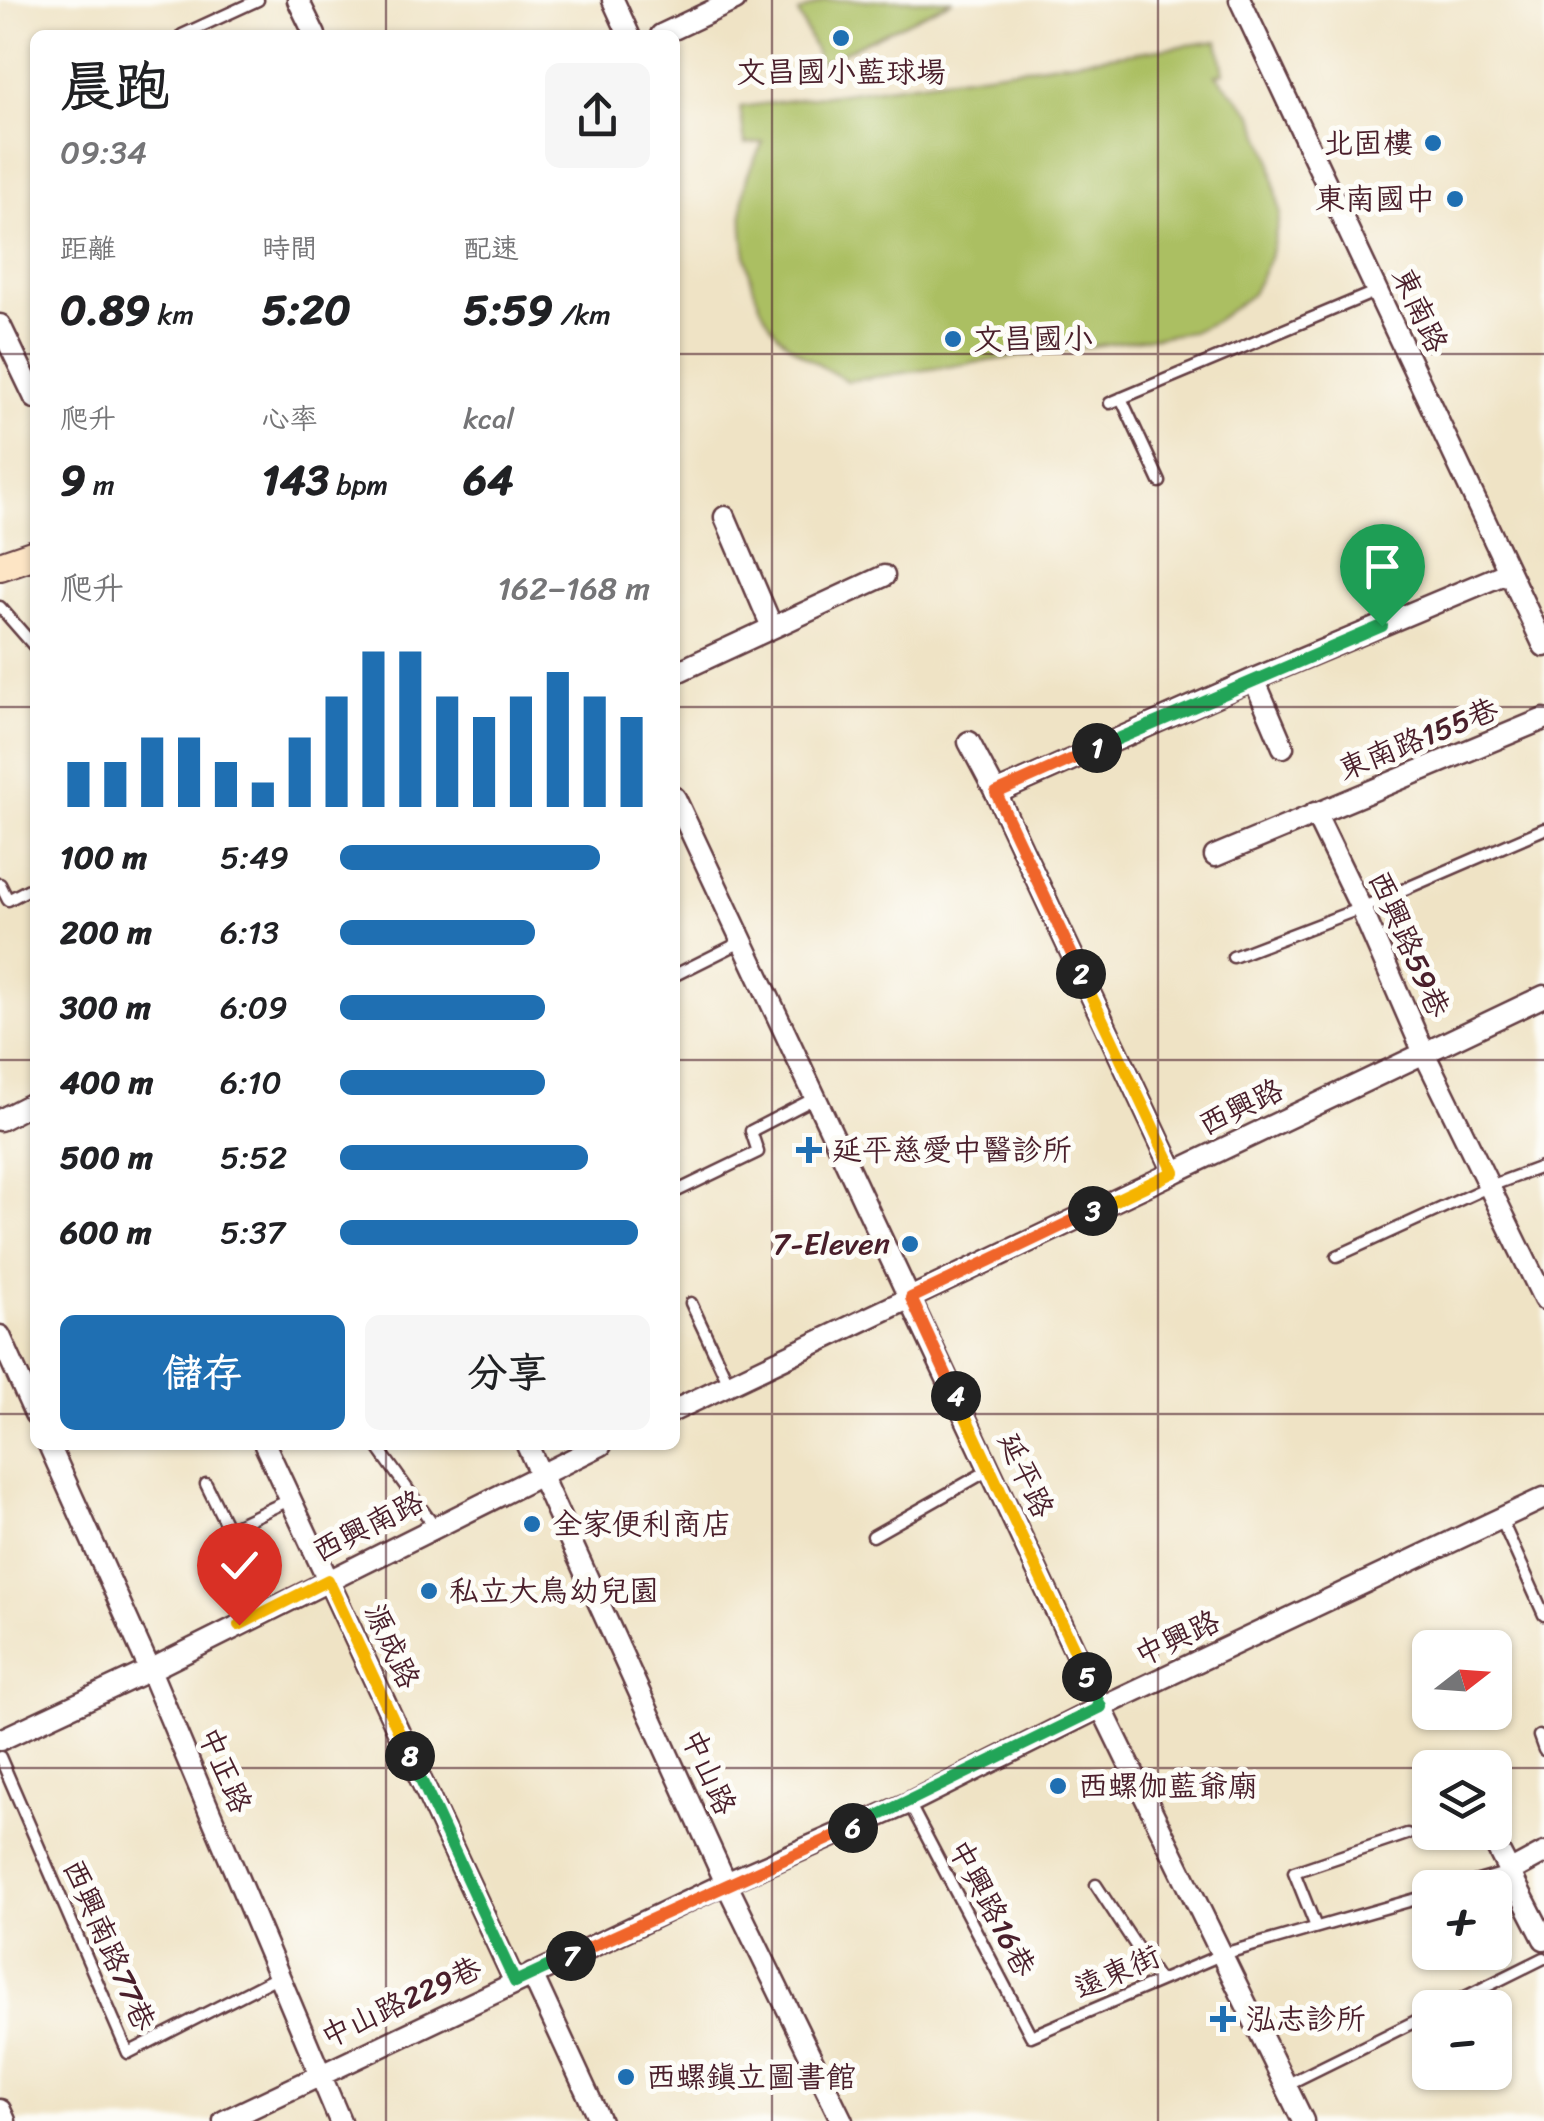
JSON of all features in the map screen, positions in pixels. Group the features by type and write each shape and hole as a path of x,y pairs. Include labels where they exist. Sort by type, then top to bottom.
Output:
{"street":[{"path":"298,0 313,30"},
{"path":"612,0 627,30"},
{"path":"672,30 735,0"},
{"name":"東南路","path":"1240,0 1544,646"},
{"path":"0,325 30,388"},
{"path":"725,517 772,627"},
{"path":"0,566 30,556"},
{"path":"996,793 1509,572"},
{"path":"680,671 884,576"},
{"path":"1254,679 1284,747"},
{"name":"東南路155巷","path":"1215,856 1544,720"},
{"path":"969,742 1174,1172"},
{"name":"延平路","path":"680,809 1101,1707 1304,2121"},
{"name":"東南路155巷","path":"1316,813 1338,859"},
{"name":"西興路59巷","path":"1338,859 1424,1052 1539,1275 1544,1299"},
{"name":"西興路","path":"911,1298 1544,996"},
{"path":"0,1120 30,1105"},
{"path":"680,1408 911,1298"},
{"path":"0,1336 30,1403"},
{"name":"中正路","path":"51,1450 150,1670 340,2121"},
{"name":"源成路","path":"268,1450 524,1978 600,2121"},
{"name":"中山路","path":"528,1450 726,1883 842,2121"},
{"name":"西興南路","path":"0,1740 150,1670 590,1450"},
{"name":"中興路","path":"726,1883 909,1803 1101,1707 1544,1498"},
{"path":"1512,1870 1544,1853"},
{"path":"1512,1878 1544,1940"},
{"name":"中山路229巷","path":"224,2121 726,1883"},
{"path":"0,2110 5,2121"}],"lane":[{"path":"193,30 258,0"},
{"path":"1160,482 1115,400 1378,291"},
{"path":"0,607 30,641"},
{"path":"1233,957 1362,908 1544,829"},
{"path":"0,884 8,900 30,889"},
{"path":"680,972 741,942"},
{"path":"680,1190 758,1152 751,1131 815,1098"},
{"path":"1337,1256 1490,1186 1544,1166"},
{"path":"691,1303 729,1384"},
{"path":"380,1450 434,1526"},
{"path":"873,1536 990,1469"},
{"path":"206,1484 228,1529 290,1499"},
{"path":"1501,1518 1544,1615"},
{"path":"1538,1736 1544,1750"},
{"name":"西興南路77巷","path":"0,1758 128,2053 279,1976"},
{"name":"中興路16巷","path":"909,1803 1031,2036"},
{"path":"1316,1927 1294,1872 1407,1834"},
{"path":"1096,1885 1159,1981"},
{"name":"遠東街","path":"1031,2036 1223,1954 1412,1899"},
{"path":"1479,1990 1544,1958"},
{"path":"1286,2085 1412,2023"}],"green space":[{"name":"文昌國小藍球場","path":"825,0 953,0 821,63 798,13"},
{"path":"1218,41 1224,73 1216,75 1253,114 1270,157 1280,213 1270,258 1252,294 1214,322 1192,332 847,381 797,350 770,324 760,306 747,262 743,217 747,177 763,142 745,144 740,107"}],"place":[{"name":"文昌國小藍球場","path":"841,38"},
{"name":"北固樓","path":"1433,143"},
{"name":"東南國中","path":"1455,199"},
{"name":"文昌國小","path":"953,339"},
{"name":"延平慈愛中醫診所","path":"809,1150"},
{"name":"7-Eleven","path":"910,1244"},
{"name":"全家便利商店","path":"532,1524"},
{"name":"私立大鳥幼兒園","path":"429,1591"},
{"name":"西螺伽藍爺廟","path":"1058,1786"},
{"name":"泓志診所","path":"1223,2019"},
{"name":"西螺鎮立圖書館","path":"626,2077"}],"route":[{"path":"239,1625 328,1580 515,1982 909,1803 1101,1707 911,1298 1174,1172 996,793 1382,626"}]}
